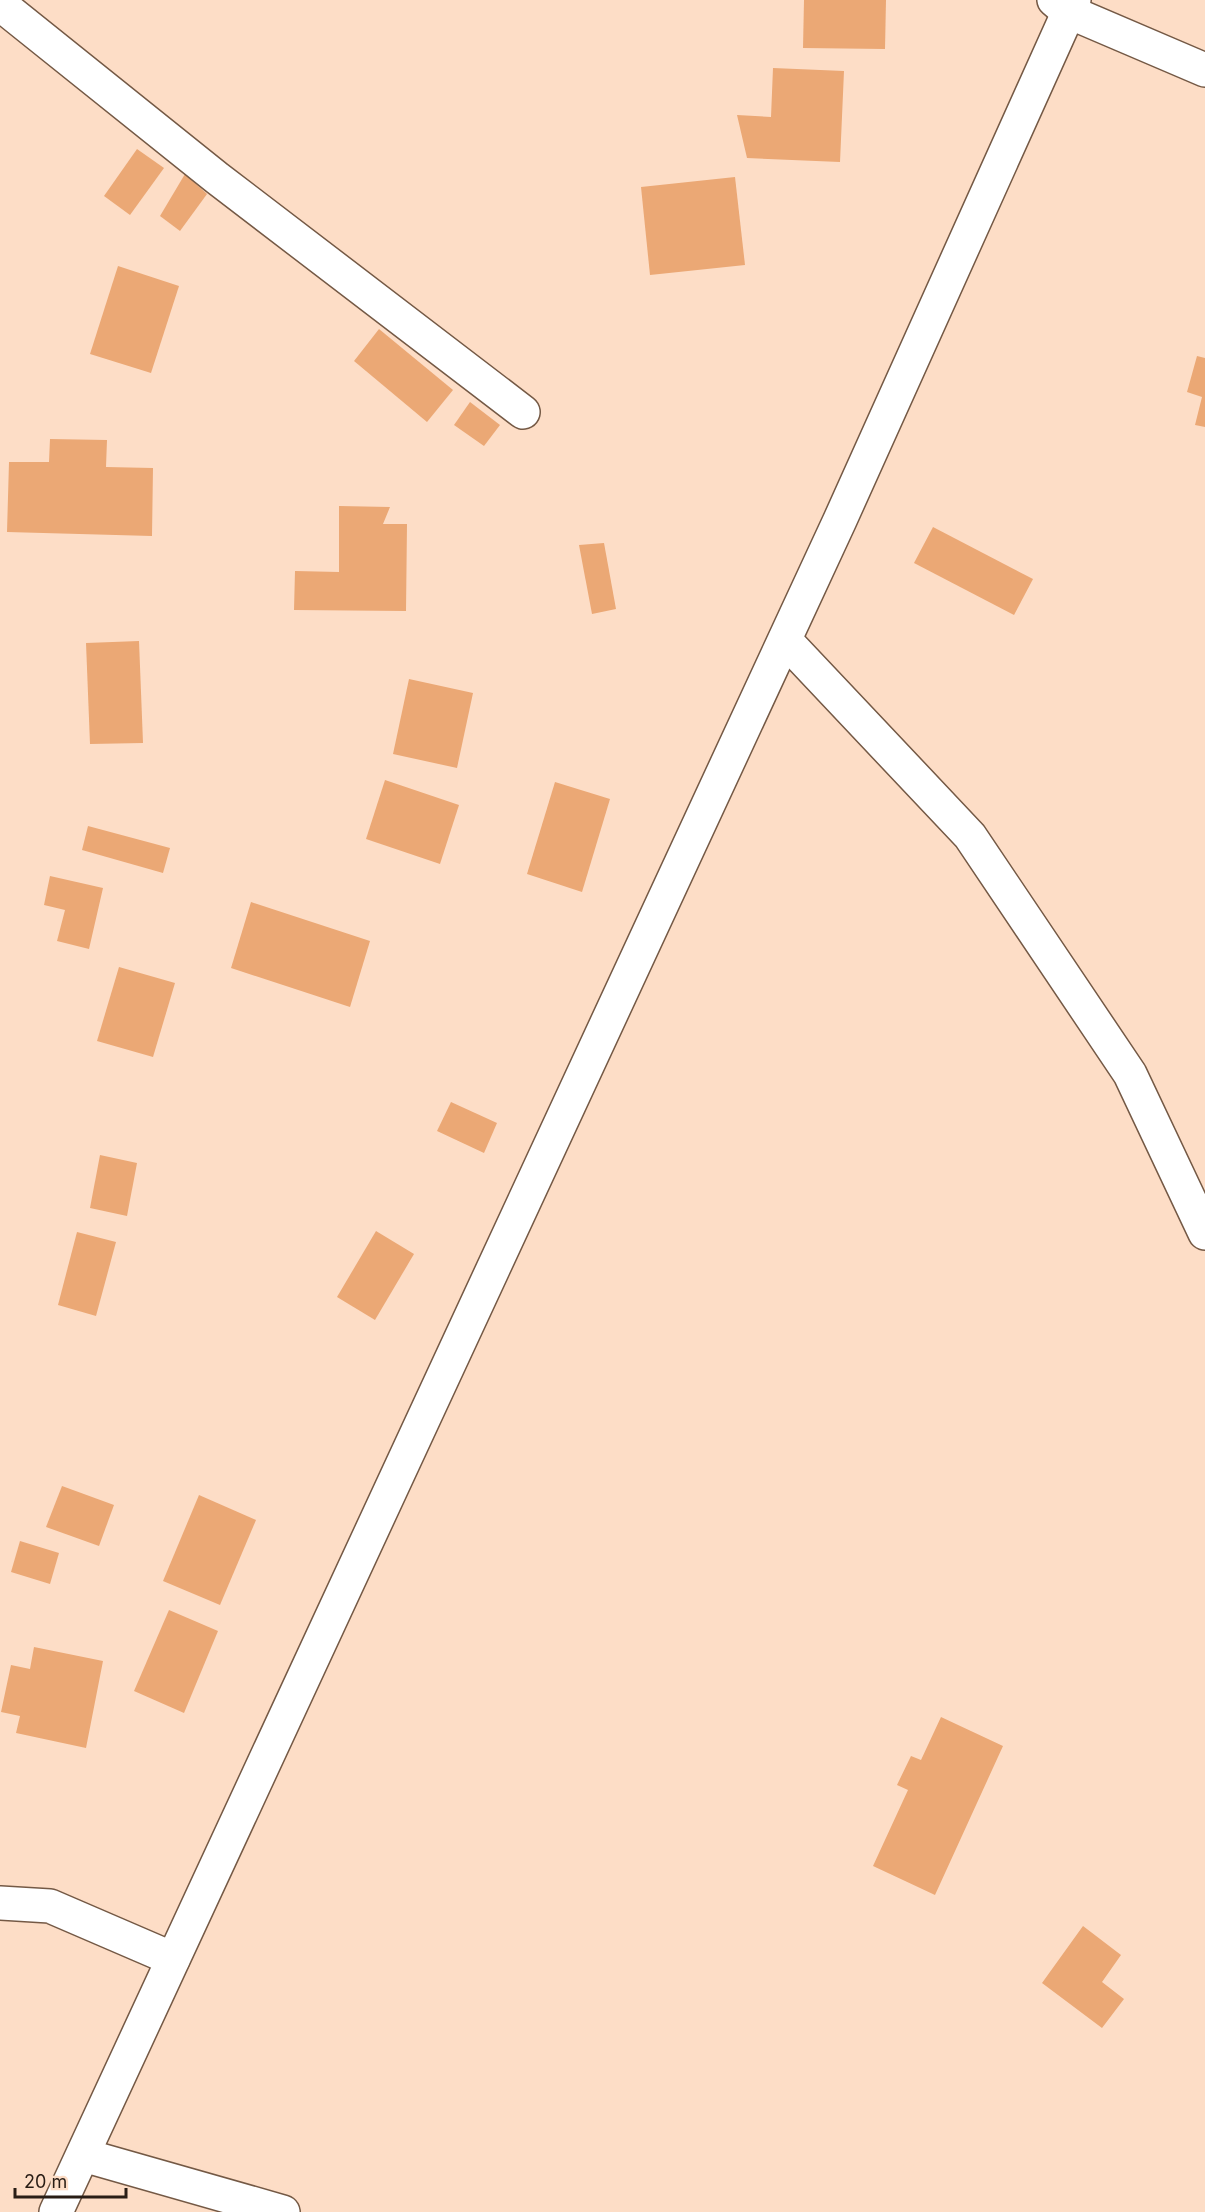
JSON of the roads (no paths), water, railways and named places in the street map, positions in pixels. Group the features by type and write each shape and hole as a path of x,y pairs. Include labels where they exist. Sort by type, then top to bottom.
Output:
{"main road":[{"path":"0,4 216,178 523,412"},
{"path":"56,2212 785,640 1065,4 1205,70"},
{"path":"785,640 970,836 1130,1074 1205,1233"},
{"path":"0,1903 50,1906 174,1959"},
{"path":"83,2156 283,2212"}]}
